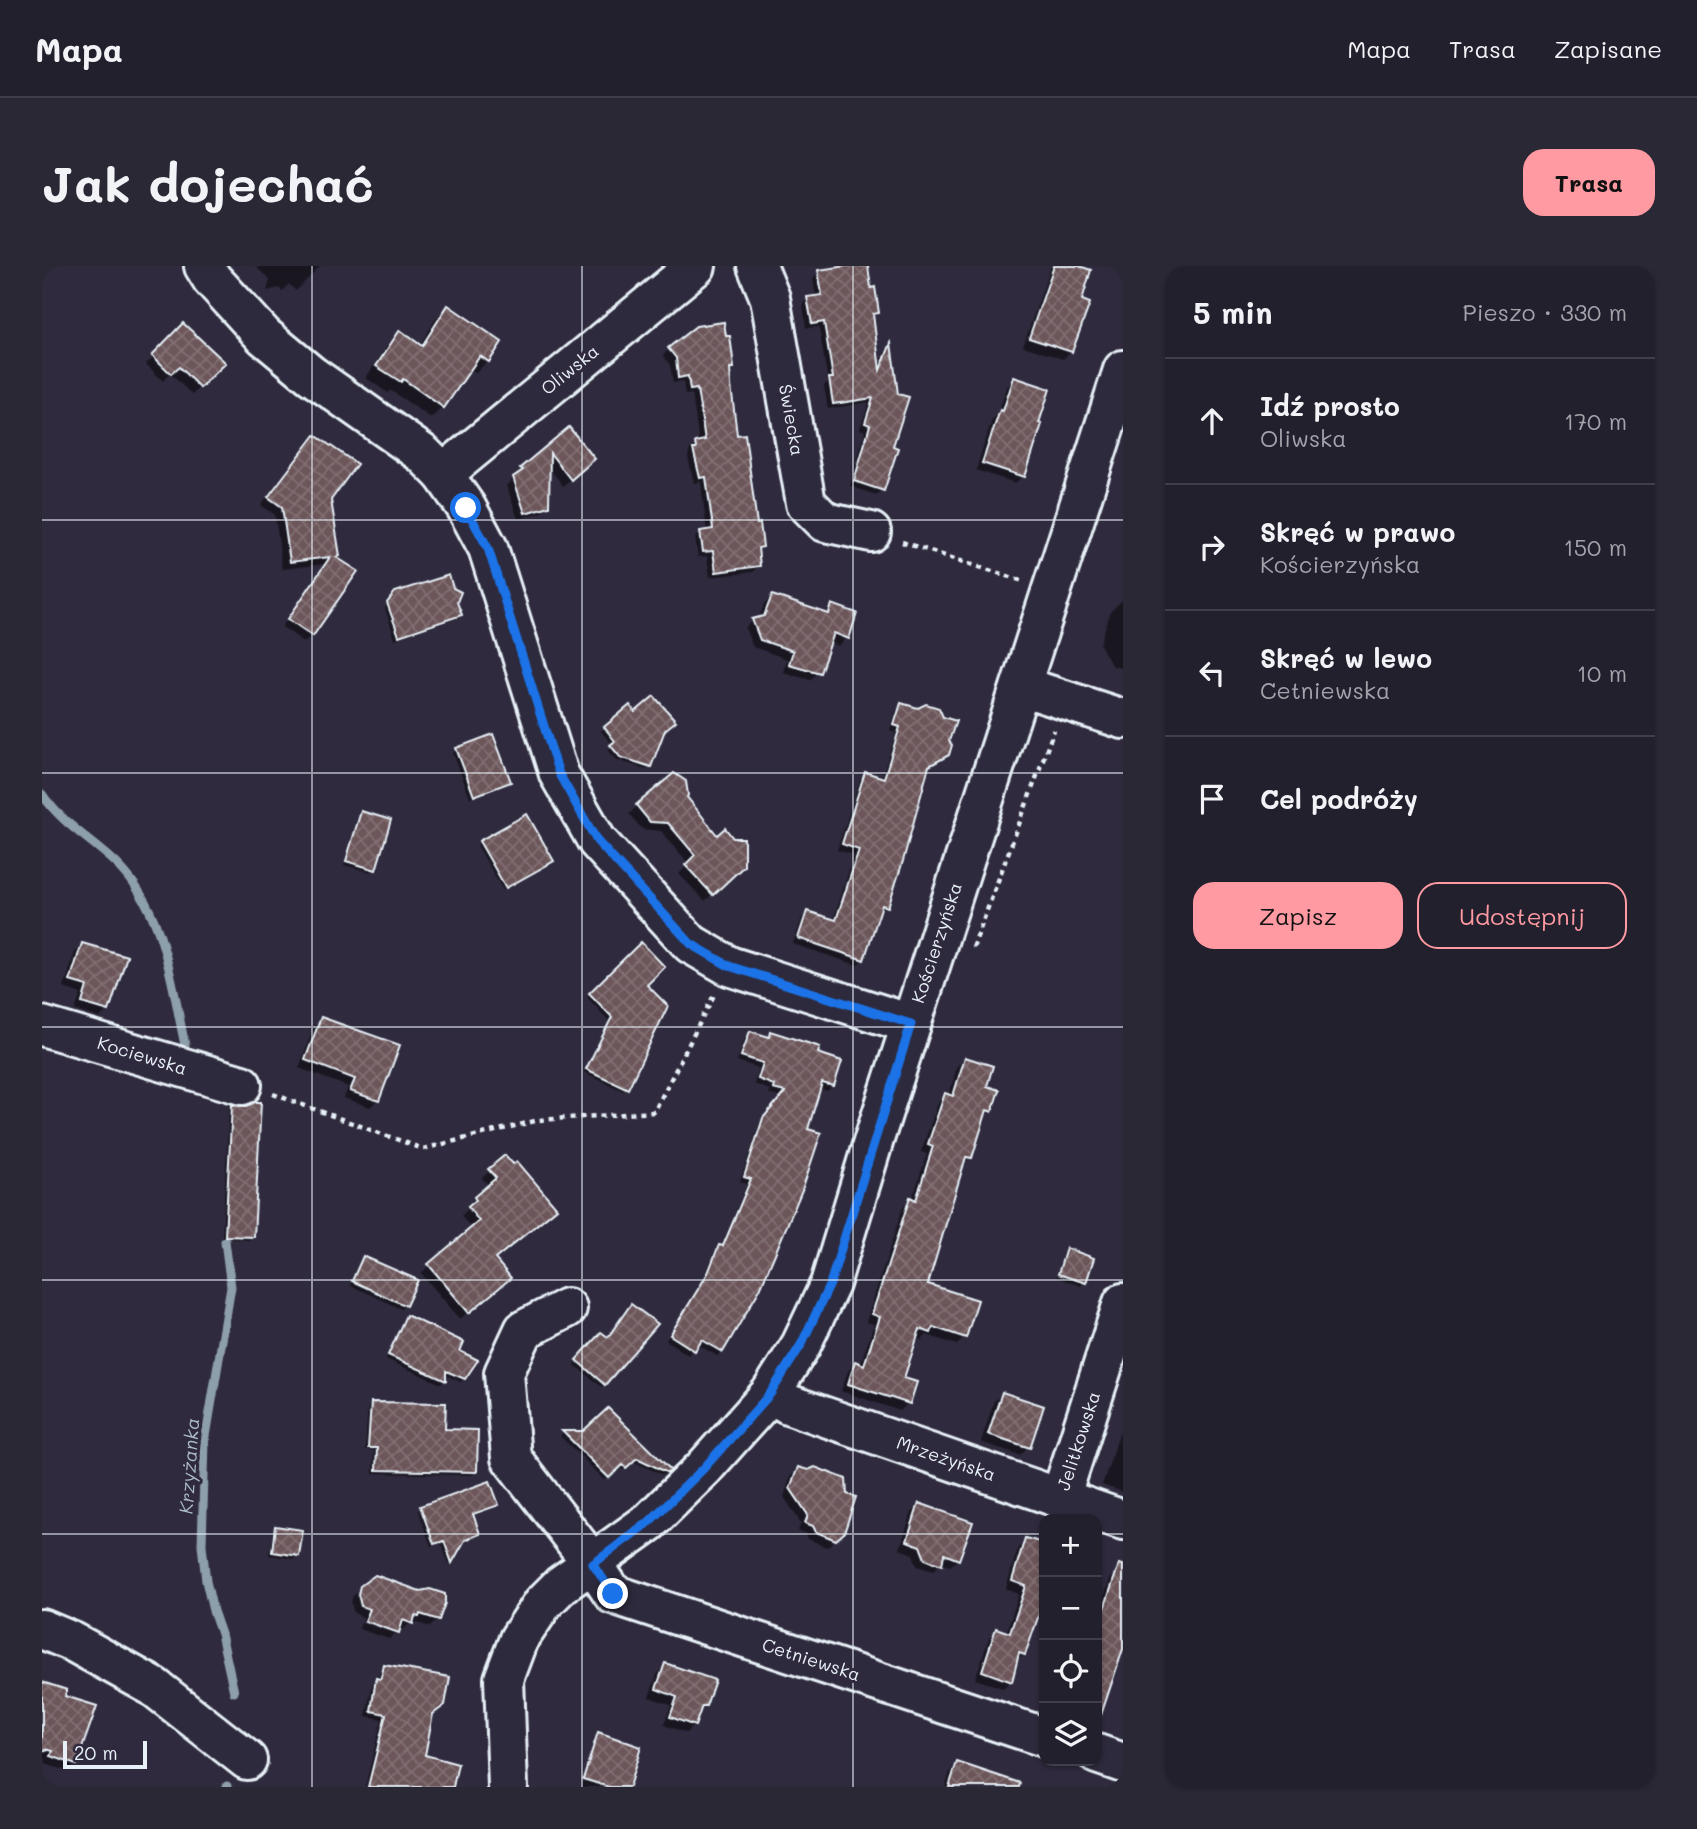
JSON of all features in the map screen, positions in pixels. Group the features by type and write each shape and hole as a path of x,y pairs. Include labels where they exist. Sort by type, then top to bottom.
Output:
{"street":[{"path":"204,266 212,279 264,336 311,375 423,454 443,474 488,548 559,774 597,841 691,944 729,966 911,1024"},
{"name":"Oliwska","path":"443,474 696,266"},
{"name":"Świecka","path":"757,266 770,298 806,503 825,522 871,532"},
{"name":"Kościerzyńska","path":"508,1787 504,1679 520,1639 543,1603 562,1585 649,1522 703,1469 770,1394 801,1345 830,1284 911,1024 1123,370"},
{"path":"1021,685 1123,719"},
{"name":"Kociewska","path":"42,1026 242,1085"},
{"name":"Jelitkowska","path":"1060,1499 1123,1303"},
{"path":"566,1308 524,1330 504,1373 512,1458 593,1564"},
{"name":"Mrzeżyńska","path":"770,1394 788,1404 1123,1520"},
{"name":"Cetniewska","path":"593,1564 613,1594 1039,1735"},
{"path":"42,1629 73,1642 154,1687 247,1760"},
{"path":"1102,1756 1123,1763"}],"path":[{"path":"871,532 1053,591"},
{"path":"242,1085 263,1090 423,1149 539,1120 654,1112 729,966"}],"building":[{"path":"868,266 879,313 873,314 880,370 891,343 898,394 909,397 893,446 898,448 884,491 854,481 870,425 865,423 873,398 833,404 829,378 833,378 824,322 812,324 807,297 822,295 818,270"},
{"path":"1054,266 1079,266 1091,270 1082,300 1090,303 1072,352 1029,338"},
{"path":"448,305 502,342 489,362 480,356 444,408 403,379 401,382 376,366 400,330 422,346"},
{"path":"724,322 726,336 730,336 734,368 730,368 737,435 745,434 757,524 760,523 763,547 758,548 760,566 716,572 713,551 703,552 700,531 713,529 706,477 700,478 693,449 696,449 695,442 705,440 697,389 690,390 688,376 678,378 676,358 668,348 696,326"},
{"path":"183,323 226,363 200,388 179,367 171,374 152,355"},
{"path":"1014,377 1050,389 1025,477 982,463"},
{"path":"569,427 595,459 571,480 550,453 549,506 525,513 513,477"},
{"path":"315,435 357,464 331,500 340,556 336,557 358,571 313,636 288,619 330,557 290,562 282,507 268,497"},
{"path":"449,575 453,588 461,592 457,602 462,615 399,636 387,603 395,592"},
{"path":"772,595 829,614 832,604 857,613 849,639 834,633 820,673 789,664 793,651 760,640 752,619 764,616"},
{"path":"654,696 676,721 665,730 651,767 620,757 610,745 615,741 604,727 630,705 635,712"},
{"path":"901,703 918,708 926,704 939,708 943,717 956,721 949,741 952,745 949,755 929,766 888,907 882,905 864,960 798,938 807,911 836,920 859,850 842,844 865,772 884,778 900,727 894,725"},
{"path":"493,734 511,782 474,796 456,748"},
{"path":"674,773 686,781 687,797 717,835 725,828 733,838 744,838 744,866 713,895 685,865 695,855 668,823 650,822 636,805"},
{"path":"361,811 391,820 376,870 346,861"},
{"path":"527,814 554,861 506,888 479,841"},
{"path":"641,942 665,967 647,985 668,1006 628,1089 586,1069 612,1017 589,993"},
{"path":"82,943 127,956 109,1011 82,1003 87,986 70,981"},
{"path":"321,1017 400,1045 379,1101 350,1091 355,1079 305,1060"},
{"path":"750,1031 769,1037 770,1031 820,1047 818,1053 842,1061 834,1086 822,1083 808,1129 821,1133 802,1190 760,1289 723,1352 702,1340 695,1351 670,1335 708,1273 719,1245 723,1246 751,1179 744,1177 763,1118 785,1092 773,1089 774,1085 758,1079 763,1063 741,1056"},
{"path":"965,1057 993,1066 987,1086 999,1090 992,1112 987,1110 972,1158 966,1157 928,1284 978,1300 966,1338 933,1327 931,1333 920,1329 904,1378 917,1382 910,1404 848,1384 855,1361 864,1365 880,1317 872,1314 910,1197 916,1200 933,1146 928,1144 945,1093 953,1096"},
{"path":"261,1102 254,1237 225,1236 232,1105 246,1106"},
{"path":"505,1155 513,1164 517,1161 557,1208 495,1259 511,1278 469,1313 428,1264 479,1221 468,1207 476,1200 474,1197 496,1178 488,1169"},
{"path":"1066,1248 1094,1258 1086,1283 1058,1274"},
{"path":"363,1256 418,1280 406,1306 352,1281"},
{"path":"631,1304 658,1324 605,1385 576,1360 601,1332 608,1337"},
{"path":"406,1315 464,1342 460,1351 478,1360 465,1379 446,1371 446,1381 388,1355"},
{"path":"1002,1392 1044,1406 1030,1448 988,1434"},
{"path":"371,1402 446,1403 445,1429 478,1430 477,1472 376,1470 377,1448 368,1448"},
{"path":"608,1408 671,1470 668,1473 637,1458 626,1468 623,1465 609,1478 562,1431 583,1431"},
{"path":"798,1467 808,1470 815,1467 846,1479 847,1494 856,1497 844,1533 836,1540 816,1532 813,1526 805,1523 808,1515 790,1488"},
{"path":"490,1481 499,1505 473,1514 480,1534 465,1540 452,1563 444,1541 434,1544 420,1506"},
{"path":"919,1503 973,1522 959,1560 944,1554 942,1565 925,1559 920,1546 907,1541"},
{"path":"275,1526 303,1530 299,1556 272,1552"},
{"path":"1025,1538 1039,1542 1039,1614 1025,1655 1019,1653 1012,1682 982,1671 996,1628 1010,1633 1026,1586 1012,1581"},
{"path":"1119,1564 1123,1565 1123,1649 1102,1712 1102,1640 1102,1615"},
{"path":"375,1575 420,1591 430,1589 445,1594 439,1620 420,1614 419,1617 415,1616 413,1624 403,1620 399,1633 365,1621 370,1609 361,1606 358,1594 360,1586"},
{"path":"665,1663 715,1680 706,1706 702,1706 695,1726 670,1717 677,1697 656,1689"},
{"path":"384,1665 450,1677 445,1705 433,1714 425,1755 458,1764 453,1787 368,1787 386,1714 371,1711 376,1678 381,1679"},
{"path":"42,1682 67,1690 65,1696 97,1706 76,1765 51,1756 53,1751 42,1750"},
{"path":"598,1732 641,1747 629,1787 609,1787 583,1779"},
{"path":"957,1762 1020,1783 1019,1787 949,1787"}],"waterway":[{"name":"Krzyżanka","path":"42,794 68,823 116,863 145,902 164,948 185,1045"},
{"name":"Krzyżanka","path":"225,1241 231,1287 205,1442 202,1545 206,1581 234,1692"}],"route":[{"path":"466,508 488,548 559,774 597,841 691,944 729,966 911,1024 830,1284 801,1345 770,1394 703,1469 649,1522 593,1564 613,1594"}]}
